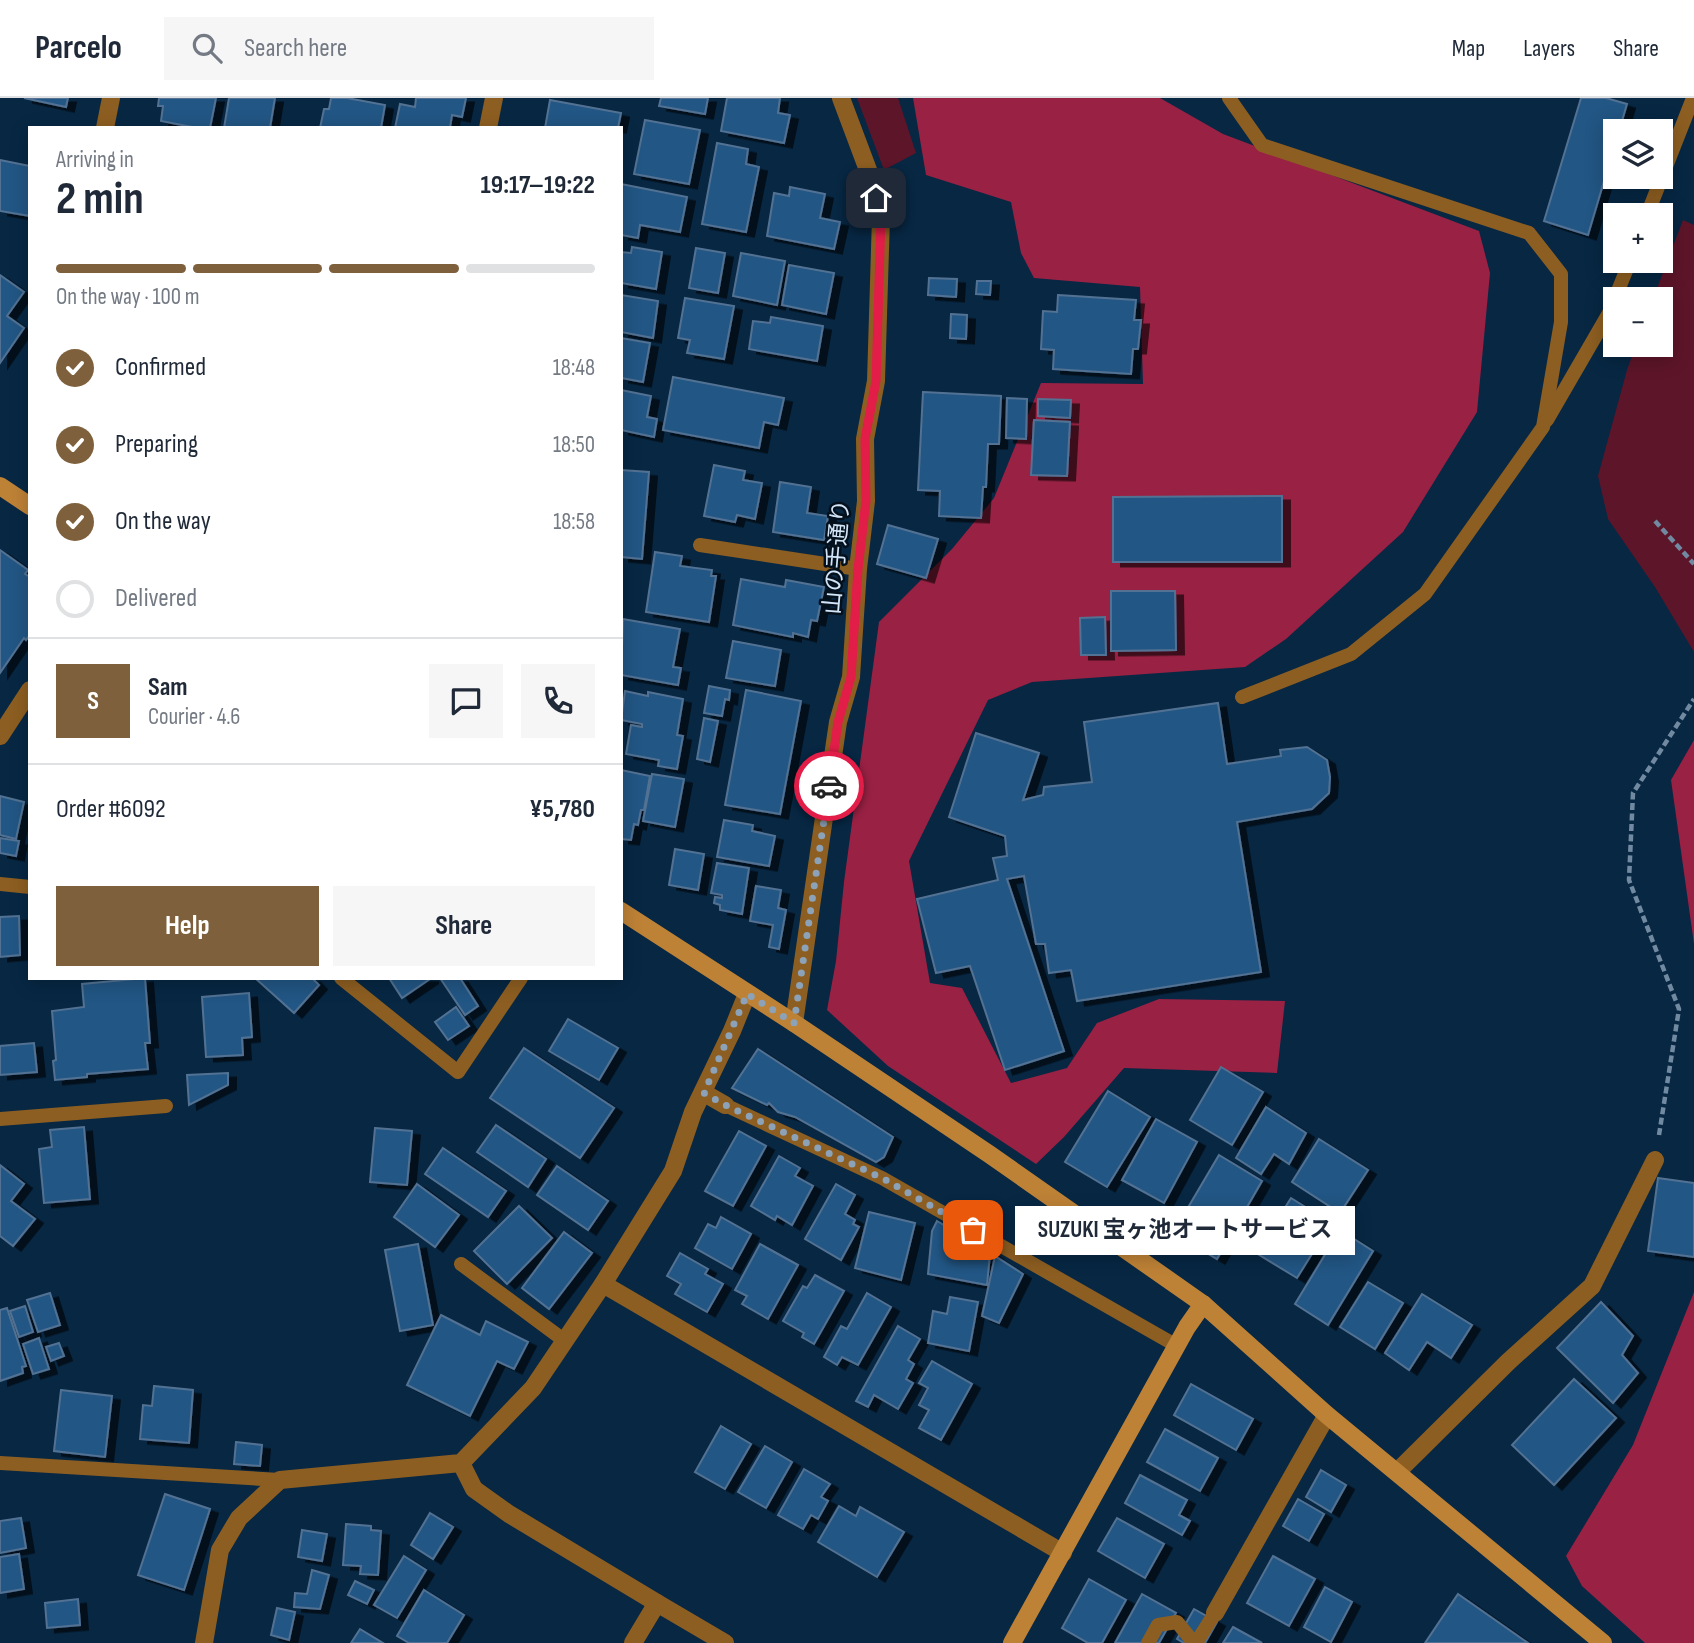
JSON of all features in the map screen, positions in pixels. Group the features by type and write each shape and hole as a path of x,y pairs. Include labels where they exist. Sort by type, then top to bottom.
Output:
{"street":[{"path":"105,126 111,98"},
{"path":"488,126 494,98"},
{"name":"山の手通り","path":"794,1023 838,722 851,677 858,569 866,501 865,439 876,381 881,217 871,178 841,98"},
{"path":"0,486 28,501"},
{"path":"0,736 28,693"},
{"path":"623,912 989,1154 1203,1304 1327,1415 1603,1643"},
{"path":"204,1643 220,1550 239,1517 280,1480 461,1463 533,1388 603,1284 673,1171 693,1112 713,1098 747,994"},
{"path":"1397,1472 1508,1362 1592,1286 1655,1160"},
{"path":"603,1284 1063,1553"},
{"path":"1012,1643 1187,1326 1203,1304"},
{"path":"1215,1613 1327,1415"},
{"path":"461,1463 474,1489 509,1514 725,1643"},
{"path":"633,1643 657,1603"}],"lane":[{"path":"1228,98 1262,145 1529,233 1561,274 1561,322 1543,427"},
{"path":"1652,203 1693,98"},
{"path":"1242,697 1351,654 1425,594 1543,427 1609,313 1624,273"},
{"path":"700,545 858,569"},
{"path":"0,884 28,887"},
{"path":"343,980 458,1072 520,980"},
{"path":"713,1098 882,1178 1177,1346"},
{"path":"0,1119 166,1106"},
{"path":"461,1264 565,1341"},
{"path":"0,1463 280,1480"},
{"path":"1148,1643 1158,1625 1177,1622 1195,1643 1215,1613"}],"path":[{"path":"1655,521 1694,564"},
{"path":"1655,1160 1679,1009 1629,880 1633,793 1694,699"}],"shaded area":[{"path":"857,98 898,98 916,153 884,170"},
{"path":"913,98 1160,98 1223,134 1479,231 1490,273 1477,412 1403,532 1286,639 1245,667 1032,682 988,700 909,861 930,983 962,988 1011,1083 1067,1068 1097,1023 1159,999 1285,1001 1277,1073 1124,1068 1064,1137 1036,1164 888,1066 827,1010 836,961 879,622 952,549 994,498 1041,383 1143,384 1140,287 1034,278 1021,253 1011,202 926,175"},
{"path":"1683,220 1694,225 1694,652 1655,587 1608,519 1598,476 1632,357 1673,357 1673,287 1658,287 1663,273 1673,273 1673,246"},
{"path":"1694,740 1694,944 1671,780"},
{"path":"1694,1292 1694,1643 1645,1643 1582,1586 1566,1556 1633,1445"}],"building":[{"path":"24,98 68,98 66,107"},
{"path":"159,98 216,98 210,126 187,126 161,121 163,106 158,106"},
{"path":"229,98 275,98 270,126 224,126"},
{"path":"331,98 385,105 381,126 320,126 324,109 329,109"},
{"path":"416,98 466,98 462,117 452,115 450,126 395,126 400,104 415,107"},
{"path":"661,98 708,98 705,114 659,106"},
{"path":"727,98 780,98 778,113 790,115 784,143 721,131"},
{"path":"1581,98 1606,98 1627,104 1623,119 1603,119 1603,184 1588,235 1544,221"},
{"path":"550,100 621,113 618,126 545,126"},
{"path":"645,120 700,130 689,184 634,174"},
{"path":"717,143 748,149 746,164 759,167 746,232 702,224"},
{"path":"0,160 28,166 28,216 0,211"},
{"path":"623,184 687,197 680,232 640,225 638,238 623,235"},
{"path":"790,187 825,194 820,218 840,222 834,249 767,236 774,193 789,196"},
{"path":"632,247 662,252 656,289 623,283 623,252 631,253"},
{"path":"696,248 725,253 718,293 689,288"},
{"path":"741,253 785,261 777,305 733,296"},
{"path":"789,265 834,273 826,314 782,305"},
{"path":"0,275 24,292 7,316 24,328 0,363"},
{"path":"929,278 957,279 956,297 928,295"},
{"path":"977,281 991,281 990,295 976,294"},
{"path":"623,295 658,301 653,338 623,332"},
{"path":"1058,295 1136,300 1134,320 1141,320 1138,349 1133,349 1131,374 1053,369 1054,350 1041,349 1043,311 1057,312"},
{"path":"685,298 734,306 724,359 687,353 690,340 678,338"},
{"path":"951,314 967,315 966,339 950,338"},
{"path":"771,317 823,326 817,361 749,349 753,321 770,323"},
{"path":"623,338 650,343 643,382 623,378"},
{"path":"673,377 784,398 778,425 764,422 759,448 663,430"},
{"path":"623,390 651,396 647,417 657,419 654,437 623,430"},
{"path":"923,392 1001,396 999,444 988,444 981,518 939,516 940,491 918,490"},
{"path":"1007,398 1027,399 1026,439 1006,438"},
{"path":"1038,399 1071,400 1070,418 1038,416"},
{"path":"1034,420 1070,422 1067,476 1031,475"},
{"path":"714,465 745,471 743,480 762,483 755,519 737,515 735,522 704,516"},
{"path":"623,470 649,472 642,559 623,557"},
{"path":"780,482 811,487 807,513 828,516 824,540 773,532"},
{"path":"1282,496 1282,562 1113,562 1113,497"},
{"path":"888,525 938,539 926,578 877,564"},
{"path":"0,550 28,570 25,574 28,576 28,638 26,640 24,638 0,673"},
{"path":"655,552 682,556 680,566 712,570 711,576 716,576 709,622 646,612"},
{"path":"741,579 785,587 786,580 824,587 817,621 811,620 808,637 793,633 793,637 733,625"},
{"path":"1111,591 1175,591 1176,650 1111,651"},
{"path":"1105,617 1106,655 1081,655 1080,618"},
{"path":"623,619 680,629 673,667 681,668 678,685 623,675"},
{"path":"733,641 781,650 775,686 726,678"},
{"path":"709,686 730,690 729,700 725,699 722,716 704,713"},
{"path":"746,690 801,701 780,814 725,805"},
{"path":"625,691 648,696 648,692 683,699 677,735 683,736 677,769 658,766 659,760 626,754 631,725 642,727 642,724 623,720"},
{"path":"1218,703 1227,764 1281,756 1280,750 1307,747 1327,760 1330,777 1329,793 1312,809 1237,822 1261,972 1077,1001 1071,970 1049,973 1045,944 1036,944 1024,876 1007,879 1064,1051 1005,1070 970,966 936,973 917,899 998,880 993,858 1007,856 1005,836 949,817 976,733 1039,753 1023,800 1043,795 1044,787 1092,782 1084,722"},
{"path":"704,718 718,721 710,762 697,759"},
{"path":"623,770 650,776 644,810 641,810 638,825 634,824 631,840 623,839"},
{"path":"652,774 684,779 675,827 643,821"},
{"path":"0,796 24,802 16,839 0,835"},
{"path":"724,820 753,825 752,831 775,836 769,866 717,857"},
{"path":"0,838 19,841 16,856 0,853"},
{"path":"675,849 704,854 698,890 669,885"},
{"path":"717,863 749,868 742,914 720,910 720,905 714,903 715,897 722,898 722,895 711,893"},
{"path":"756,886 781,890 778,908 786,910 779,949 769,947 773,925 750,921"},
{"path":"19,916 20,955 0,957 0,917"},
{"path":"145,980 150,1043 145,1043 148,1069 87,1074 87,1077 55,1080 52,1011 84,1007 82,984"},
{"path":"257,980 314,980 319,985 294,1013"},
{"path":"390,980 429,980 402,998"},
{"path":"441,980 461,980 478,1006 465,1015"},
{"path":"249,993 252,1037 242,1038 243,1055 206,1057 202,997"},
{"path":"456,1007 469,1026 448,1040 435,1022"},
{"path":"568,1019 618,1048 599,1080 549,1051"},
{"path":"34,1043 37,1072 0,1075 0,1046"},
{"path":"524,1048 614,1108 580,1158 490,1098"},
{"path":"758,1049 893,1137 884,1157 876,1162 795,1117 778,1112 769,1103 767,1105 732,1088"},
{"path":"1221,1067 1263,1092 1232,1145 1190,1120"},
{"path":"228,1073 228,1085 189,1105 187,1075"},
{"path":"1108,1091 1150,1117 1107,1187 1065,1162"},
{"path":"1266,1107 1306,1133 1289,1164 1274,1154 1261,1174 1236,1158"},
{"path":"1156,1119 1197,1142 1164,1203 1122,1180"},
{"path":"496,1125 546,1159 528,1187 477,1152"},
{"path":"84,1127 90,1199 44,1203 39,1149 52,1147 50,1130"},
{"path":"375,1128 412,1131 407,1185 370,1182"},
{"path":"739,1131 766,1146 733,1206 705,1191"},
{"path":"1319,1139 1368,1170 1340,1213 1292,1182"},
{"path":"443,1148 506,1191 488,1217 425,1174"},
{"path":"1219,1155 1262,1181 1217,1259 1173,1233"},
{"path":"779,1156 800,1168 795,1176 813,1186 792,1225 777,1216 775,1220 751,1206"},
{"path":"0,1165 24,1184 11,1201 35,1219 13,1246 0,1236"},
{"path":"557,1166 608,1201 588,1230 537,1195"},
{"path":"1658,1178 1694,1183 1694,1257 1648,1251"},
{"path":"417,1184 459,1215 435,1247 394,1217"},
{"path":"836,1184 855,1195 845,1214 855,1220 853,1224 859,1227 841,1260 805,1239"},
{"path":"1291,1198 1331,1223 1297,1278 1256,1253"},
{"path":"519,1206 552,1238 507,1284 474,1251"},
{"path":"869,1212 915,1223 901,1280 855,1268"},
{"path":"721,1217 751,1234 732,1269 695,1248 708,1224 716,1228"},
{"path":"937,1221 993,1254 990,1254 987,1285 928,1274 932,1231"},
{"path":"1340,1230 1373,1251 1328,1325 1295,1304"},
{"path":"564,1232 592,1253 549,1309 522,1288"},
{"path":"418,1244 433,1325 400,1331 385,1250"},
{"path":"760,1244 798,1265 768,1319 742,1304 747,1296 735,1290"},
{"path":"680,1253 708,1269 705,1274 723,1284 707,1312 675,1294 681,1284 667,1276"},
{"path":"995,1256 1023,1274 999,1323 982,1316"},
{"path":"815,1275 844,1291 814,1344 802,1337 804,1333 783,1321 803,1286 807,1288"},
{"path":"1368,1282 1403,1303 1375,1349 1340,1327"},
{"path":"50,1293 60,1325 38,1332 27,1300"},
{"path":"867,1293 891,1307 858,1365 842,1357 837,1365 824,1357 841,1326 847,1329"},
{"path":"1422,1294 1472,1325 1451,1358 1427,1342 1409,1370 1385,1353"},
{"path":"950,1297 978,1302 969,1351 928,1343 933,1311 947,1314"},
{"path":"1601,1302 1633,1336 1622,1355 1638,1373 1613,1403 1557,1348"},
{"path":"25,1306 33,1332 19,1337 10,1311"},
{"path":"7,1308 26,1366 22,1367 23,1373 0,1381 0,1310"},
{"path":"441,1315 480,1335 486,1321 528,1342 514,1369 497,1361 470,1416 407,1385"},
{"path":"898,1326 920,1339 908,1360 914,1364 906,1379 913,1383 898,1409 874,1395 868,1407 856,1401"},
{"path":"39,1338 49,1369 33,1374 23,1344"},
{"path":"59,1343 64,1356 51,1361 46,1347"},
{"path":"932,1361 972,1384 941,1440 919,1428 929,1410 919,1405 928,1388 919,1383"},
{"path":"1574,1379 1616,1418 1554,1485 1512,1445"},
{"path":"1191,1384 1253,1419 1236,1450 1174,1415"},
{"path":"154,1386 193,1390 189,1443 140,1439 143,1405 152,1406"},
{"path":"61,1390 112,1396 105,1457 54,1451"},
{"path":"721,1426 751,1444 725,1489 695,1472"},
{"path":"1165,1429 1218,1458 1200,1491 1147,1462"},
{"path":"236,1442 262,1445 260,1466 234,1464"},
{"path":"765,1446 792,1462 766,1508 738,1492"},
{"path":"804,1469 830,1484 821,1497 828,1501 818,1519 811,1515 803,1529 778,1515"},
{"path":"1321,1470 1346,1485 1331,1512 1306,1497"},
{"path":"1140,1475 1187,1500 1179,1515 1190,1521 1182,1535 1125,1503"},
{"path":"165,1494 210,1509 184,1590 138,1575"},
{"path":"1298,1499 1324,1514 1309,1541 1283,1526"},
{"path":"839,1506 856,1516 860,1507 904,1532 877,1577 818,1542"},
{"path":"430,1513 453,1527 433,1559 411,1545"},
{"path":"21,1518 26,1548 0,1553 0,1521"},
{"path":"1117,1518 1164,1544 1145,1578 1098,1551"},
{"path":"346,1524 371,1526 371,1530 381,1531 378,1575 360,1574 361,1566 343,1565"},
{"path":"302,1530 327,1534 322,1561 298,1557"},
{"path":"19,1554 24,1589 0,1593 0,1557"},
{"path":"404,1556 426,1570 397,1618 374,1605"},
{"path":"1273,1556 1315,1579 1289,1626 1247,1603"},
{"path":"312,1570 329,1575 320,1609 294,1607 295,1593 307,1594"},
{"path":"1089,1579 1126,1600 1102,1643 1088,1643 1062,1628"},
{"path":"355,1581 374,1590 367,1604 348,1595"},
{"path":"1325,1587 1352,1602 1331,1642 1304,1627"},
{"path":"424,1590 464,1615 447,1643 409,1643 397,1636"},
{"path":"1142,1594 1176,1613 1159,1643 1115,1643"},
{"path":"1458,1594 1528,1643 1425,1643"},
{"path":"78,1599 80,1625 47,1628 45,1603"},
{"path":"277,1608 295,1612 289,1640 271,1635"},
{"path":"1194,1609 1217,1622 1205,1643 1184,1643 1177,1639"},
{"path":"1233,1627 1262,1643 1223,1643"},
{"path":"360,1629 383,1643 351,1643"}],"way so far":[{"path":"829,786 794,1023 747,994 704,1093 882,1178 973,1230"}],"place":[{"name":"SUZUKI 宝ヶ池オートサービス","path":"973,1230"}],"route":[{"path":"829,786 838,722 851,677 858,569 866,501 865,439 876,381 881,217 876,198"}]}
